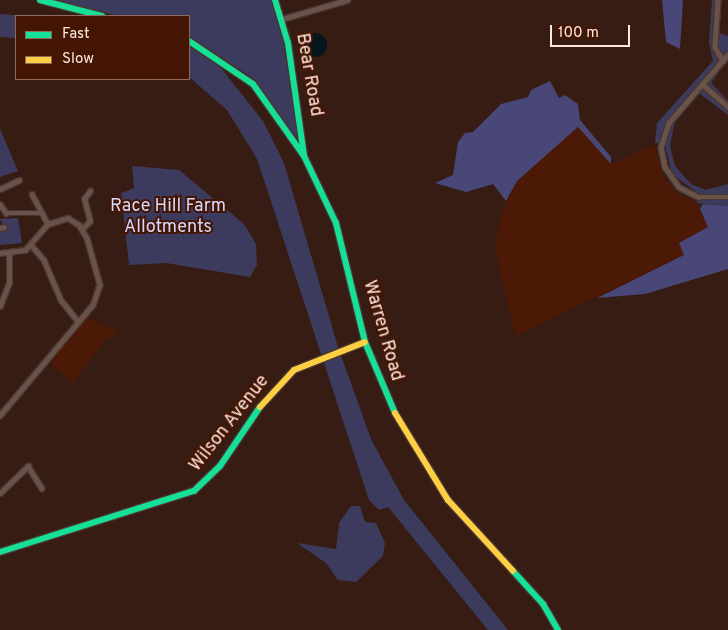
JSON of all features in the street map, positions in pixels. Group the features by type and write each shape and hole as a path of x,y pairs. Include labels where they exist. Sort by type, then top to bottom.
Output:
{"street":[{"path":"40,0 98,15"},
{"name":"Bear Road","path":"275,0 282,19 304,156"},
{"path":"282,19 347,0"},
{"path":"718,0 715,43 723,61"},
{"name":"Warren Road","path":"190,42 250,81 304,156 338,230 366,342 390,408 418,459 482,541 543,604 558,630"},
{"path":"728,55 669,123 662,157 669,175 684,191 728,197"},
{"path":"702,84 728,107"},
{"path":"0,189 19,180"},
{"path":"82,229 90,221 84,199 90,192"},
{"path":"32,194 48,224"},
{"path":"0,204 6,213 41,213"},
{"path":"0,253 9,253 32,246 48,224 68,218 82,229 98,266 100,284 95,301 0,416"},
{"path":"32,246 44,260 61,300 79,322"},
{"path":"0,306 9,283 9,253"},
{"name":"Wilson Avenue","path":"0,552 167,503 194,491 220,466 250,419 288,376 309,361 366,342"},
{"path":"0,492 34,461"},
{"path":"28,466 42,488"}],"shaded area":[{"path":"662,0 683,0 680,49 666,42"},
{"path":"315,33 324,36 327,45 324,54 315,57 306,54 303,45 306,36"},
{"path":"550,81 559,98 565,95 578,104 580,120 611,157 611,164 578,127 517,181 506,201 493,184 466,192 435,183 453,175 458,142 465,133 473,132 501,104 528,97 531,90"},
{"path":"578,127 611,164 654,145 664,178 677,193 697,203 709,227 685,255 515,336 495,248 501,214 517,181"},
{"path":"703,204 728,206 728,269 645,294 597,298 684,255 679,243 708,227 700,209"},
{"path":"88,317 120,333 105,340 73,383 48,360"}],"green space":[{"path":"56,0 271,0 281,27 299,141 251,77 190,37 190,15 113,15"},
{"path":"712,0 722,0 719,33 728,36 728,60 711,83 728,101 728,115 699,93 675,121 670,146 675,166 691,184 706,190 728,184 728,206 697,203 699,194 672,174 665,144 655,143 657,123 713,61 709,43"},
{"path":"0,14 15,15 15,38 0,37"},
{"path":"190,47 221,68 263,121 284,163 338,347 371,439 404,500 508,630 488,630 388,507 379,510 369,500 257,159 227,110 190,78"},
{"path":"0,129 18,171 0,177"},
{"name":"Race Hill Farm Allotments","path":"132,166 179,170 244,224 256,244 257,265 250,277 166,263 129,265 121,193 134,188"},
{"path":"18,218 22,243 0,245 0,231 5,229 0,219"},
{"path":"351,506 360,506 365,522 376,523 385,543 383,556 356,582 338,580 326,563 297,543 336,549 339,523"}],"traffic: fast":[{"path":"40,0 98,15"},
{"path":"275,0 288,43 304,156"},
{"path":"190,42 253,84 304,156 336,223 365,342 395,413"},
{"path":"0,552 194,491 220,466 260,407"},
{"path":"513,571 543,604 558,630"}],"traffic: slow":[{"path":"260,407 294,370 365,342"},
{"path":"395,413 448,500 513,571"}]}
